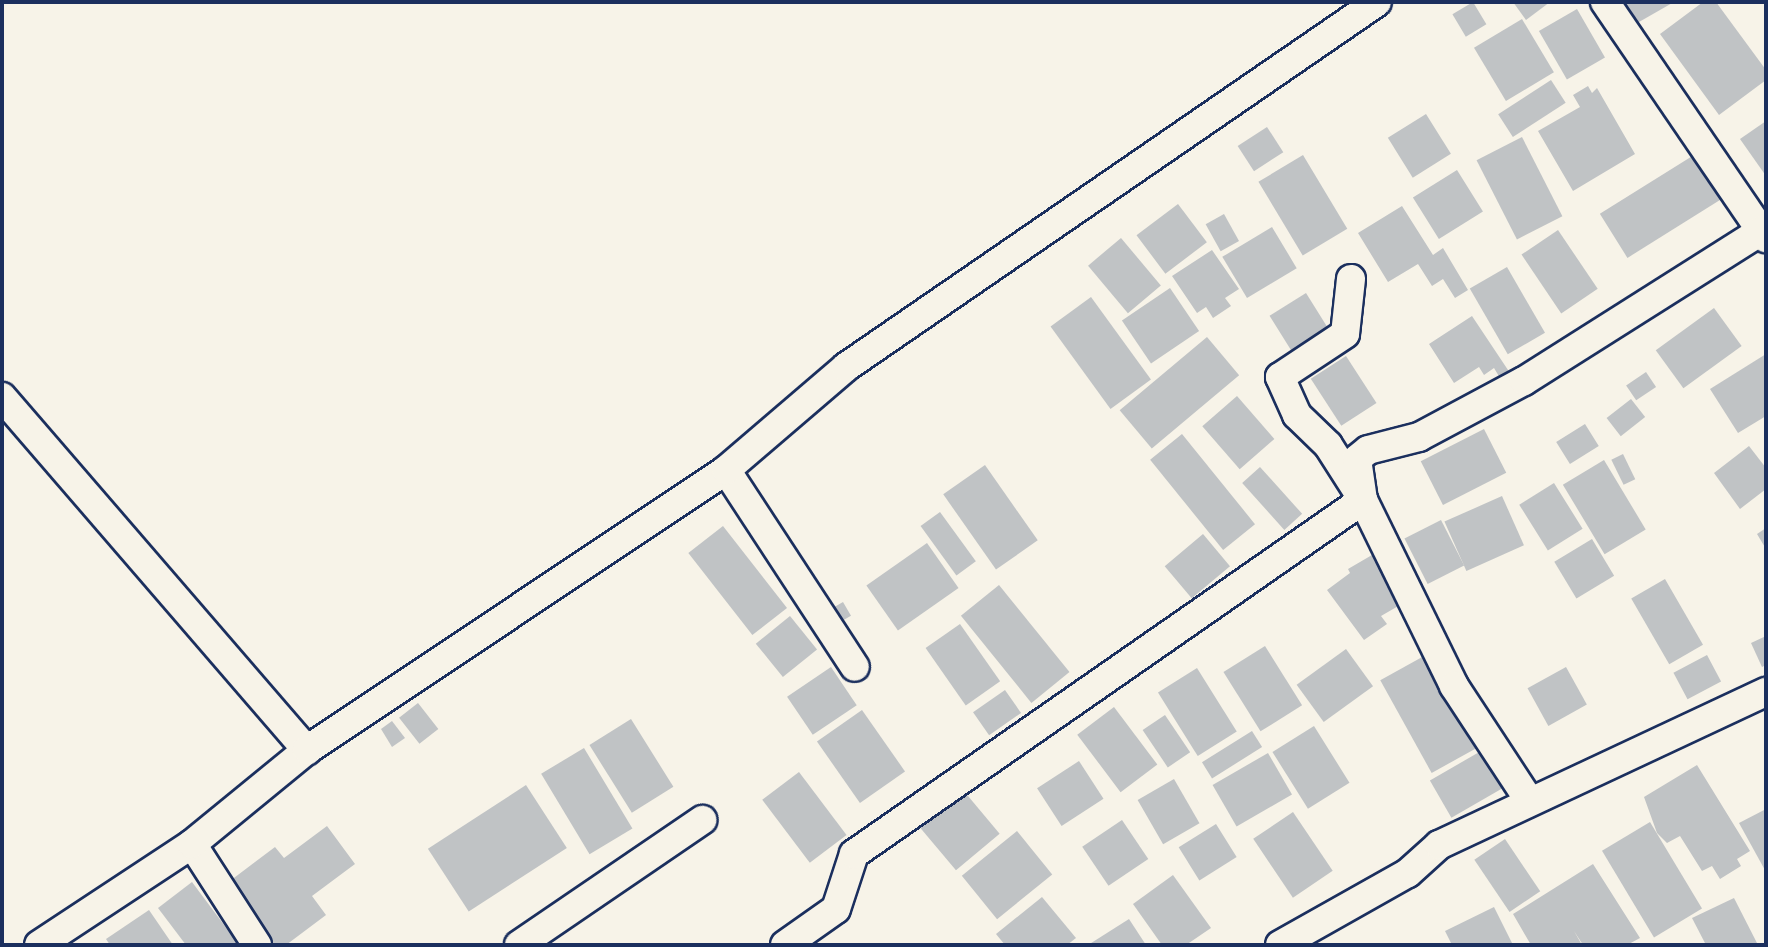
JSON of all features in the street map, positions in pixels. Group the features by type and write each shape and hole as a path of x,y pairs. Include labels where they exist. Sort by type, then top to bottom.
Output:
{"street":[{"path":"39,945 192,844 307,750 726,470 846,367 1377,2"},
{"path":"1363,500 1357,459 1368,450 1419,437 1524,381 1765,233 1605,2"},
{"path":"1351,279 1345,334 1280,377 1297,415 1328,445 1363,500 1454,686 1529,800"},
{"path":"2,397 307,750"},
{"path":"726,470 855,667"},
{"path":"785,945 836,909 853,854 1363,500"},
{"path":"1280,945 1408,873 1439,845 1529,800 1766,692"},
{"path":"519,945 702,820"},
{"path":"192,844 257,945"}],"building":[{"path":"1473,2 1486,24 1466,37 1452,14"},
{"path":"1513,2 1550,2 1526,20"},
{"path":"1618,2 1674,2 1632,26"},
{"path":"1703,2 1716,2 1766,70 1766,80 1719,115 1660,34"},
{"path":"1577,9 1605,57 1567,79 1539,31"},
{"path":"1522,19 1554,72 1506,101 1474,48"},
{"path":"1551,80 1566,103 1513,137 1498,114"},
{"path":"1588,86 1592,93 1597,88 1635,154 1573,191 1538,131 1580,107 1573,95"},
{"path":"1426,114 1451,154 1413,178 1388,138"},
{"path":"1766,121 1766,176 1740,139"},
{"path":"1267,127 1283,152 1254,171 1238,146"},
{"path":"1522,137 1562,216 1517,239 1477,160"},
{"path":"1303,155 1347,229 1303,255 1258,182"},
{"path":"1694,155 1722,199 1627,258 1600,214"},
{"path":"1457,170 1483,212 1439,239 1413,198"},
{"path":"1178,204 1207,242 1165,274 1136,235"},
{"path":"1402,206 1433,255 1443,248 1468,290 1455,298 1443,279 1432,286 1418,264 1388,282 1358,233"},
{"path":"1224,214 1239,241 1221,251 1206,224"},
{"path":"1272,227 1297,268 1247,298 1222,257"},
{"path":"1558,230 1598,289 1561,313 1522,255"},
{"path":"1121,238 1161,285 1128,313 1088,266"},
{"path":"1212,250 1239,289 1225,298 1231,306 1213,318 1206,307 1197,313 1172,276"},
{"path":"1507,267 1545,333 1508,354 1470,288"},
{"path":"1170,288 1199,331 1151,364 1122,320"},
{"path":"1306,293 1330,332 1294,355 1270,316"},
{"path":"1091,297 1151,380 1111,409 1051,326"},
{"path":"1714,308 1742,346 1683,388 1656,350"},
{"path":"1472,316 1512,376 1503,383 1494,368 1484,375 1479,367 1454,383 1429,344"},
{"path":"1207,337 1239,375 1152,449 1120,410"},
{"path":"1766,354 1766,416 1738,433 1710,389"},
{"path":"1346,356 1376,403 1341,426 1311,379"},
{"path":"1646,372 1656,387 1636,400 1626,385"},
{"path":"1237,396 1274,439 1240,469 1202,426"},
{"path":"1631,399 1645,417 1621,436 1607,418"},
{"path":"1585,424 1599,446 1570,464 1556,442"},
{"path":"1484,429 1506,473 1443,505 1421,461"},
{"path":"1182,434 1255,524 1223,550 1150,460"},
{"path":"1749,446 1766,468 1766,489 1740,509 1714,473"},
{"path":"1623,454 1635,479 1624,485 1611,460"},
{"path":"1604,460 1646,529 1605,554 1563,485"},
{"path":"985,465 1038,540 996,570 943,494"},
{"path":"1260,467 1302,514 1284,530 1242,483"},
{"path":"1554,483 1583,529 1548,551 1519,505"},
{"path":"1502,496 1524,545 1466,571 1444,522"},
{"path":"940,512 976,561 956,575 921,526"},
{"path":"1441,520 1464,565 1428,584 1404,539"},
{"path":"723,526 787,608 752,635 688,553"},
{"path":"1766,528 1766,549 1757,534"},
{"path":"1203,534 1230,566 1192,598 1165,566"},
{"path":"1592,539 1614,576 1576,599 1554,562"},
{"path":"927,543 959,588 898,630 866,585"},
{"path":"1372,555 1400,605 1381,616 1387,624 1364,640 1327,590 1350,573 1348,569"},
{"path":"1665,579 1703,645 1669,664 1631,598"},
{"path":"999,585 1069,672 1031,703 961,616"},
{"path":"843,602 851,616 835,625 827,611"},
{"path":"790,616 817,649 783,677 756,644"},
{"path":"960,624 1000,681 966,705 926,648"},
{"path":"1766,636 1766,665 1762,667 1751,643"},
{"path":"1265,646 1302,705 1261,731 1223,672"},
{"path":"1346,649 1373,686 1324,722 1297,685"},
{"path":"1707,655 1721,681 1688,699 1673,673"},
{"path":"1424,656 1475,749 1432,773 1380,680"},
{"path":"831,667 857,705 813,735 787,697"},
{"path":"1566,667 1587,705 1548,726 1528,688"},
{"path":"1197,668 1237,732 1198,756 1158,692"},
{"path":"1005,690 1021,713 989,735 973,712"},
{"path":"418,703 438,729 419,744 399,718"},
{"path":"1114,707 1157,765 1121,792 1077,735"},
{"path":"862,710 905,771 860,803 817,742"},
{"path":"1165,715 1190,752 1168,767 1143,730"},
{"path":"631,719 673,787 632,813 589,745"},
{"path":"392,721 405,738 392,747 381,729"},
{"path":"1314,726 1350,783 1308,809 1272,752"},
{"path":"1252,731 1262,747 1212,778 1202,762"},
{"path":"584,748 632,829 590,854 541,774"},
{"path":"1481,751 1502,788 1451,818 1430,780"},
{"path":"1268,753 1292,795 1237,827 1213,785"},
{"path":"1079,761 1104,799 1062,826 1037,788"},
{"path":"1697,765 1750,851 1737,859 1741,866 1720,879 1712,866 1702,871 1680,836 1667,843 1657,833 1644,797"},
{"path":"799,772 847,835 810,863 762,800"},
{"path":"1174,779 1200,823 1163,844 1138,800"},
{"path":"526,785 567,848 469,912 428,849"},
{"path":"963,790 1000,834 956,870 919,827"},
{"path":"1766,809 1766,872 1739,823"},
{"path":"1293,812 1333,871 1293,898 1253,839"},
{"path":"1122,820 1148,859 1108,886 1082,847"},
{"path":"1650,822 1702,909 1654,937 1602,851"},
{"path":"1216,824 1237,857 1199,880 1179,847"},
{"path":"327,826 355,864 312,896 326,915 286,945 265,945 222,887 275,847 284,858"},
{"path":"1017,831 1052,875 997,919 962,876"},
{"path":"1505,839 1540,891 1510,912 1474,860"},
{"path":"1593,864 1640,938 1627,945 1583,945 1574,931 1582,945 1531,945 1513,914"},
{"path":"1173,875 1211,928 1186,945 1162,945 1133,904"},
{"path":"192,882 239,945 186,945 158,908"},
{"path":"1042,897 1076,938 1067,945 1005,945 996,934"},
{"path":"1734,898 1758,945 1706,945 1692,918"},
{"path":"1494,907 1513,945 1452,945 1445,931"},
{"path":"149,910 173,945 110,945 106,939"},
{"path":"1129,919 1146,945 1088,945"}]}
